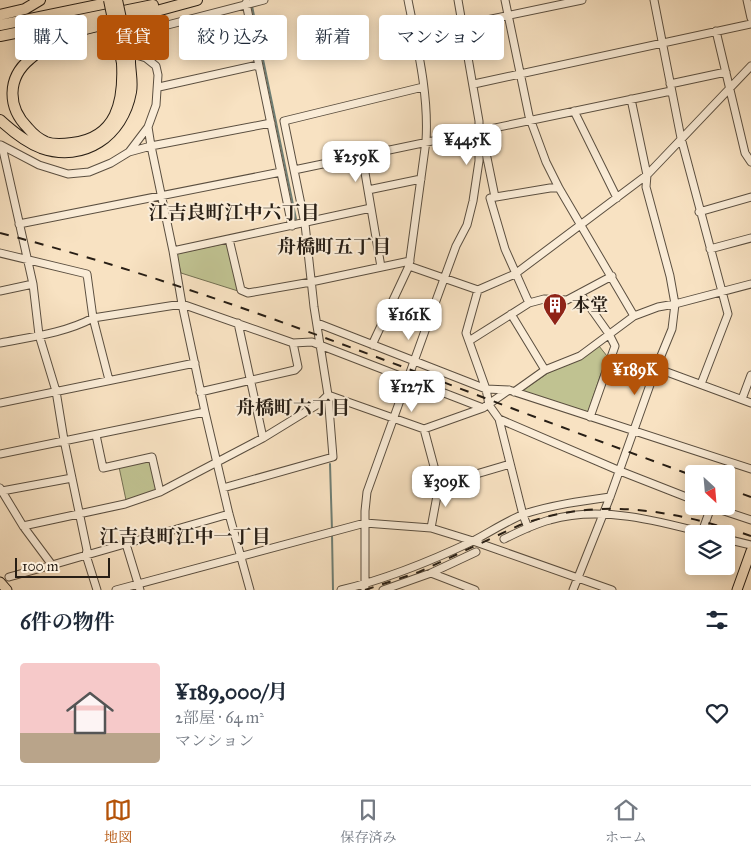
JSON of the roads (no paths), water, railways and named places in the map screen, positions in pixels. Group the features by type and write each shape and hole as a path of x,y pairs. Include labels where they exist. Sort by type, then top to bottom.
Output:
{"highway":[{"path":"0,15 25,9 40,0"},
{"path":"0,120 24,140 41,148 64,153 97,144 106,138 117,126 126,112 132,90 109,0"},
{"path":"118,0 126,62 121,100 113,120 94,137 79,142 54,144 45,141 33,134 20,120 14,104 12,88 15,78 32,57 68,35 197,0"},
{"path":"0,24 121,0"},
{"path":"0,36 179,0"}],"main road":[{"path":"737,590 751,551"},
{"path":"0,582 7,590"}],"street":[{"path":"129,152 148,127 156,105 159,87 156,66 146,58 133,54 129,35 264,0"},
{"path":"408,0 411,15"},
{"path":"458,0 462,15"},
{"path":"505,0 531,120 546,162 559,188 582,224 634,316"},
{"path":"504,16 582,0"},
{"path":"654,0 681,138 699,212 728,314 702,384"},
{"path":"747,0 751,18"},
{"path":"250,3 258,65 292,226"},
{"path":"474,84 751,24"},
{"path":"716,31 745,153 751,162"},
{"path":"372,345 409,264 428,120 419,60"},
{"path":"364,587 367,492 392,417 456,246 467,225 473,201 479,161 480,131 470,60"},
{"path":"159,87 258,65"},
{"path":"230,239 242,290 248,293 381,267 409,264 478,290 515,274 647,175 751,66"},
{"path":"20,224 282,174 426,141 631,99 726,72"},
{"path":"223,488 333,458 328,395 311,282 305,224 284,121 423,87"},
{"path":"573,590 620,471 672,328 675,304 670,276 646,187 647,175 631,99"},
{"path":"574,111 617,198"},
{"path":"1,145 38,165 68,174 89,172 111,163 129,152 151,146 271,123"},
{"path":"148,127 200,392 229,514 250,590"},
{"path":"1,145 33,284 40,335 56,391 64,440 87,550 86,555 96,590"},
{"path":"486,154 494,197"},
{"path":"362,155 381,267"},
{"path":"368,190 421,179"},
{"path":"529,303 505,249 490,198 559,188"},
{"path":"699,212 751,198"},
{"path":"173,251 305,224 371,208"},
{"path":"710,249 751,238"},
{"path":"0,253 87,274 93,318 108,380"},
{"path":"469,341 529,303 544,299 567,300 612,276"},
{"path":"0,291 33,284"},
{"path":"328,395 424,429 486,407 544,370 580,356 634,316 658,307 751,284"},
{"path":"478,290 466,332 486,389 486,407"},
{"path":"580,293 609,334 614,346 590,417"},
{"path":"0,343 83,324 93,318 182,304 293,343 312,342 486,407 499,419 685,496"},
{"path":"512,314 544,370"},
{"path":"238,323 263,438"},
{"path":"317,323 486,389 511,391 751,469"},
{"path":"200,392 250,382 295,370 298,367 293,343"},
{"path":"0,403 195,363"},
{"path":"656,368 751,403"},
{"path":"742,400 751,375"},
{"path":"23,526 125,504 160,492 263,438 320,403 328,395"},
{"path":"0,454 205,412"},
{"path":"499,419 528,528"},
{"path":"424,429 439,485 431,528"},
{"path":"96,435 103,468 152,457 160,492"},
{"path":"439,485 510,464"},
{"path":"52,564 23,526 1,489 72,478"},
{"path":"342,590 364,587 421,564 473,541 523,515 567,503 610,497"},
{"path":"9,577 229,514"},
{"path":"504,539 550,519 590,514 633,517 685,528"},
{"path":"735,515 751,520"},
{"path":"116,590 139,587 240,556 365,522 431,528 612,590"},
{"path":"735,541 751,545"},
{"path":"126,544 139,587"},
{"path":"383,590 407,587 431,573 476,552"},
{"path":"431,573 475,590"}],"waterway":[{"path":"252,6 296,219"},
{"path":"330,464 332,530"},
{"path":"332,534 333,590"}],"railway":[{"path":"0,233 112,265 223,302 333,341 685,473"},
{"path":"735,491 751,497"},
{"path":"365,590 419,572 520,525 549,516 579,511 608,509 665,513 694,519 751,536"}],"place":[{"name":"本堂","path":"555,326"}],"district":[{"name":"江吉良町江中六丁目","path":"234,212"},
{"name":"舟橋町五丁目","path":"334,246"},
{"name":"舟橋町六丁目","path":"293,407"},
{"name":"江吉良町江中一丁目","path":"185,536"}]}
